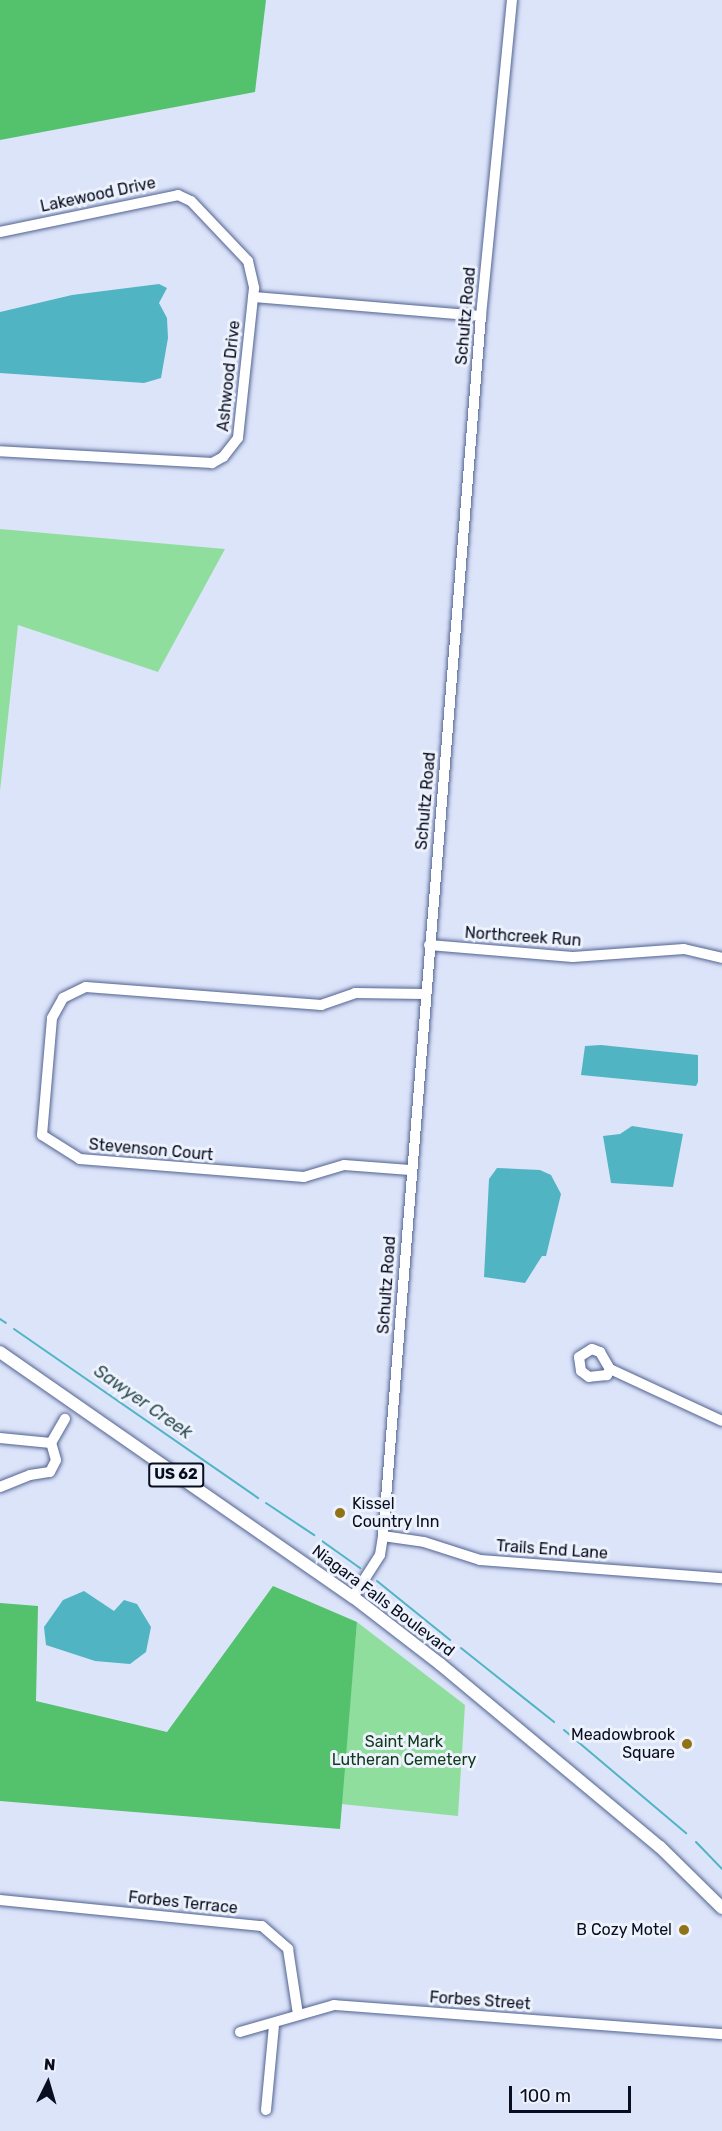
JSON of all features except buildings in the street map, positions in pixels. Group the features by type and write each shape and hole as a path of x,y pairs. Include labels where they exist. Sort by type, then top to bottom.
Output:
{"main road":[{"name":"Niagara Falls Boulevard","path":"0,1353 353,1597 542,1747 674,1859 722,1908"}],"street":[{"name":"Schultz Road","path":"353,1597 380,1555 383,1536 410,1170 480,316 512,0"},
{"name":"Lakewood Drive","path":"0,232 178,195 191,201 248,261 253,274 253,297"},
{"path":"253,297 480,316"},
{"name":"Ashwood Drive","path":"0,451 212,464 223,457 238,438 253,297"},
{"name":"Northcreek Run","path":"429,945 573,957 684,949 722,958"},
{"name":"Stevenson Court","path":"410,1170 344,1165 304,1177 80,1159 42,1135 43,1123 52,1018 63,998 86,987 321,1005 355,993 425,994"},
{"path":"610,1369 722,1421"},
{"path":"0,1487 30,1475 50,1472 56,1460 51,1443 65,1419"},
{"path":"0,1438 51,1443"},
{"name":"Trails End Lane","path":"383,1536 424,1542 480,1560 722,1578"},
{"name":"Forbes Terrace","path":"0,1900 262,1926 288,1948 298,2014"},
{"name":"Forbes Street","path":"240,2032 274,2026 298,2014 334,2005 722,2034"},
{"path":"266,2110 274,2026"}],"green space":[{"path":"0,0 266,0 255,92 0,140"},
{"path":"0,529 225,549 158,672 18,625 0,791"},
{"path":"273,1586 357,1622 340,1829 0,1801 0,1603 38,1606 36,1701 167,1732"},
{"name":"Saint Mark Lutheran Cemetery","path":"357,1622 465,1705 458,1816 341,1804"}],"water":[{"path":"159,284 167,288 159,303 167,318 168,338 161,378 144,383 0,373 0,312 72,295"},
{"path":"601,1045 698,1055 698,1082 696,1086 581,1075 585,1046"},
{"path":"632,1126 683,1134 673,1187 611,1183 603,1136 620,1134"},
{"path":"497,1168 540,1170 551,1175 561,1194 546,1256 542,1256 525,1283 484,1277 489,1179"},
{"path":"84,1591 114,1611 124,1600 137,1604 151,1627 146,1652 130,1664 95,1661 46,1645 44,1627 63,1600"}],"waterway":[{"name":"Sawyer Creek","path":"0,1319 6,1323"},
{"name":"Sawyer Creek","path":"14,1329 258,1498"},
{"name":"Sawyer Creek","path":"266,1503 314,1535"},
{"name":"Sawyer Creek","path":"322,1541 360,1568"},
{"name":"Sawyer Creek","path":"377,1581 450,1640"},
{"name":"Sawyer Creek","path":"461,1648 554,1722"},
{"name":"Sawyer Creek","path":"564,1730 686,1833"},
{"name":"Sawyer Creek","path":"696,1842 722,1869"}],"place":[{"name":"Kissel Country Inn","path":"340,1513"},
{"name":"Meadowbrook Square","path":"687,1744"},
{"name":"B Cozy Motel","path":"684,1930"}]}
